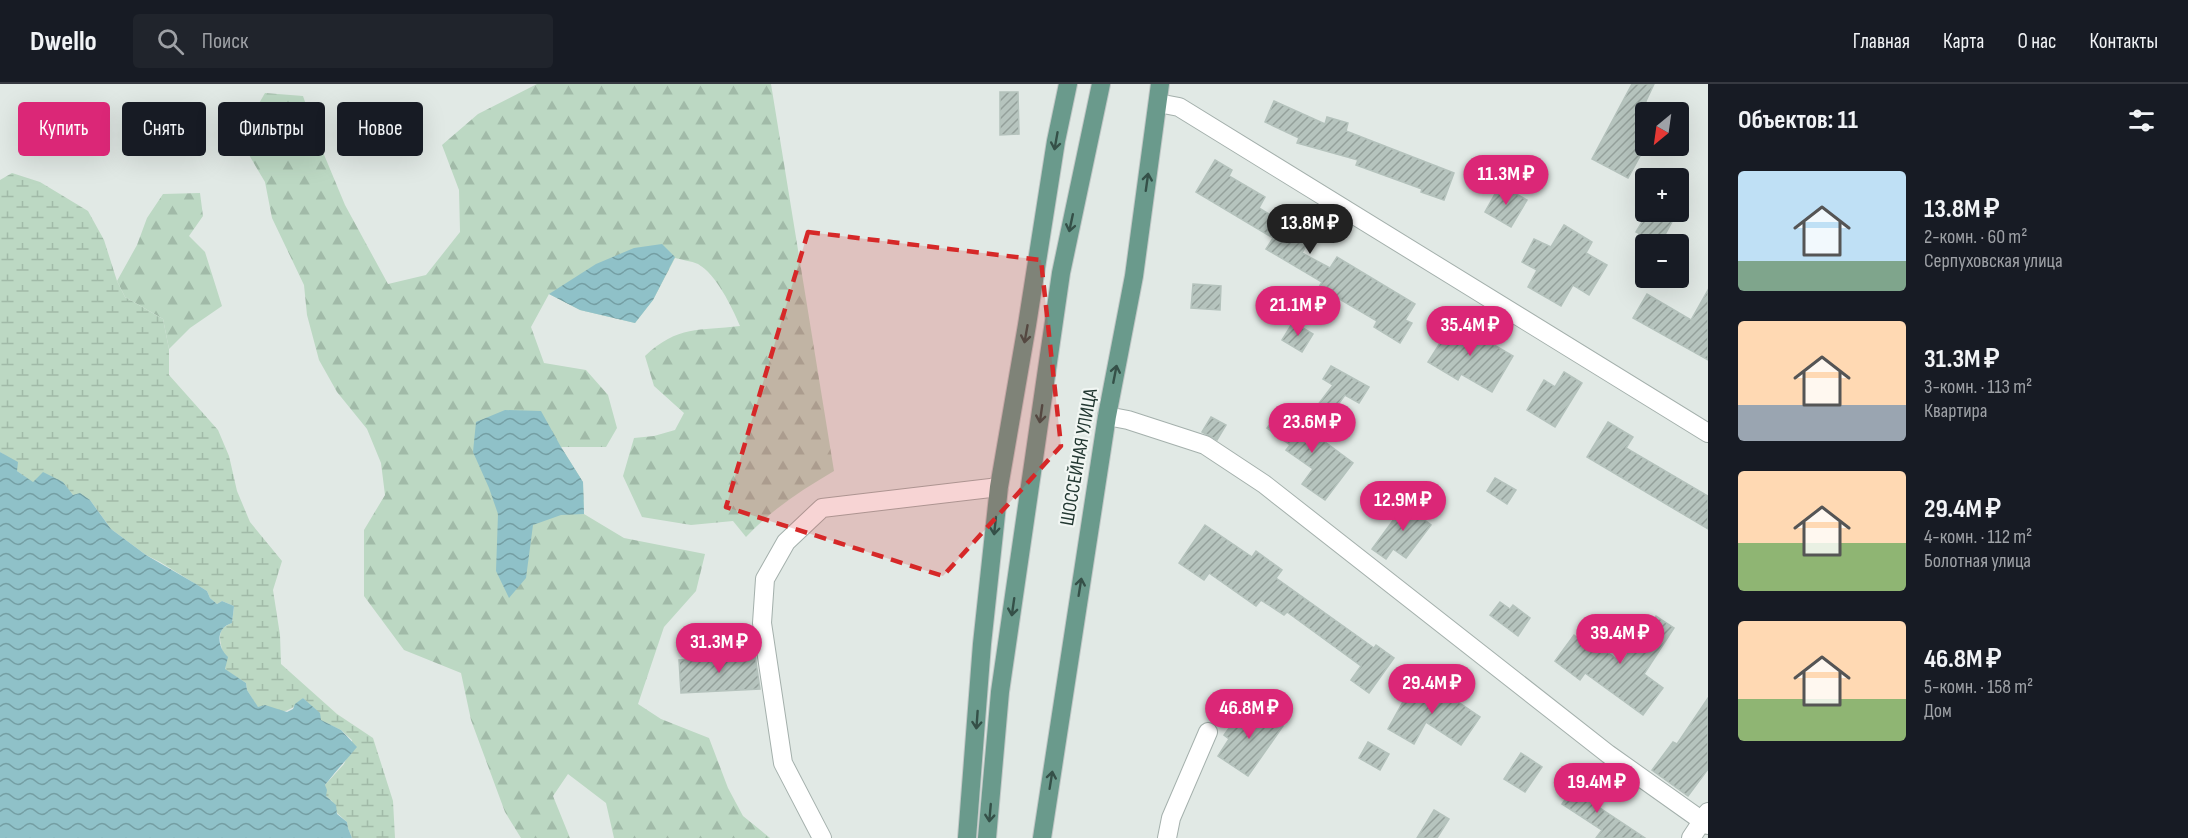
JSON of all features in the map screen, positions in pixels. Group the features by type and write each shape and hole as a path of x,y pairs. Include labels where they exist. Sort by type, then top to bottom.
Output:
{"main road":[{"path":"967,838 982,644 999,487 1028,325 1056,141 1068,84"},
{"name":"ШОССЕЙНАЯ УЛИЦА","path":"987,838 1000,692 1061,273 1101,84"},
{"name":"ШОССЕЙНАЯ УЛИЦА","path":"1042,838 1107,416 1134,276 1159,91"}],"street":[{"path":"1159,91 1179,107 1708,433"},
{"path":"1107,416 1128,420 1205,445 1264,484 1608,754 1706,819 1691,838"},
{"path":"822,838 783,762 762,623 765,579 786,542 822,508 999,487"},
{"path":"1167,838 1171,818 1208,732"}],"highlighted area":[{"path":"808,232 1041,260 1061,446 943,576 726,507"}],"green space":[{"path":"537,84 771,84 834,471 788,501 746,537 733,521 691,525 642,517 623,476 634,438 654,436 675,430 684,413 654,386 645,356 657,346 679,334 740,326 717,283 698,264 675,258 653,300 635,323 580,310 549,294 531,327 544,363 586,370 608,395 617,428 606,447 561,447 583,482 584,514 624,538 705,554 696,591 664,627 638,704 661,719 709,738 728,788 743,816 770,838 614,838 606,803 568,774 553,796 570,838 521,838 505,812 471,720 461,673 404,650 364,596 364,530 385,495 381,463 367,429 337,392 319,360 307,315 304,285 272,218 265,182 250,156 325,156 345,205 388,284 426,275 460,232 459,190 442,145 478,114"},
{"path":"265,93 303,96 305,102 260,102"},
{"path":"12,173 40,182 88,211 104,240 117,281 125,297 163,319 169,349 169,375 218,430 229,456 237,491 250,522 282,561 273,590 280,635 281,664 337,714 373,738 393,801 395,838 352,838 347,822 337,813 332,801 326,796 325,785 352,753 352,740 341,730 320,720 319,713 303,698 292,708 283,711 258,708 247,690 246,683 225,670 220,637 221,631 232,623 234,606 222,601 217,604 210,598 207,591 146,555 111,529 90,500 73,495 62,482 39,477 33,483 17,471 9,458 0,452 0,180"},
{"path":"200,193 203,216 189,236 205,252 222,306 190,328 169,349 163,319 125,297 117,281 137,245 147,218 163,194"}],"water":[{"path":"662,244 675,257 653,300 635,323 580,310 549,294 596,264 634,248"},
{"path":"505,410 541,411 583,482 584,514 561,515 533,525 526,578 509,598 496,571 498,514 473,452 476,422"},
{"path":"0,452 18,462 17,471 33,482 43,472 63,482 73,495 80,493 90,500 111,529 146,555 207,591 210,598 217,604 222,601 234,606 232,623 226,625 219,638 224,653 228,657 225,669 246,683 247,690 258,707 265,705 287,712 303,698 320,713 321,720 341,730 357,747 325,785 326,796 336,805 337,814 347,822 352,838 0,838"}],"building":[{"path":"1632,84 1654,84 1646,102 1635,102 1635,156 1640,156 1628,178 1592,159"},
{"path":"1000,92 1018,92 1019,134 1000,135"},
{"path":"1274,101 1325,124 1327,117 1348,123 1346,131 1454,173 1444,200 1421,192 1422,189 1356,165 1358,160 1297,143 1299,138 1265,122"},
{"path":"1215,160 1232,170 1229,176 1265,197 1259,208 1310,239 1302,253 1330,268 1337,257 1415,304 1405,320 1412,323 1400,343 1374,327 1377,321 1319,287 1322,282 1266,249 1273,238 1196,192"},
{"path":"1500,185 1527,200 1511,227 1485,212"},
{"path":"1642,222 1672,222 1665,234 1636,232"},
{"path":"1564,225 1592,242 1586,253 1607,265 1589,295 1573,285 1561,306 1528,287 1537,270 1522,262 1534,239 1551,247"},
{"path":"1193,284 1221,286 1220,310 1191,308"},
{"path":"1708,290 1708,360 1633,318 1647,294 1691,320"},
{"path":"1450,319 1513,356 1492,392 1461,374 1458,380 1428,362 1442,340 1438,338"},
{"path":"1293,322 1313,334 1302,352 1282,340"},
{"path":"1331,366 1369,387 1359,403 1345,395 1331,414 1317,406 1333,385 1323,379"},
{"path":"1564,372 1582,383 1555,427 1527,410 1544,380 1555,387"},
{"path":"1281,409 1353,463 1325,500 1302,484 1313,469 1286,450 1290,445 1267,428"},
{"path":"1211,417 1226,425 1217,440 1202,432"},
{"path":"1608,422 1633,437 1626,448 1708,496 1708,529 1587,457"},
{"path":"1495,478 1516,490 1507,504 1487,491"},
{"path":"1408,500 1425,513 1422,518 1431,525 1406,558 1393,549 1386,559 1372,549"},
{"path":"1205,525 1252,557 1256,551 1282,570 1276,578 1374,648 1376,645 1394,658 1369,693 1351,680 1361,666 1287,612 1284,615 1261,600 1256,606 1209,573 1204,580 1179,563"},
{"path":"1500,602 1510,609 1513,605 1530,618 1518,636 1490,615"},
{"path":"1656,616 1674,628 1644,674 1663,688 1643,715 1585,673 1580,680 1555,661 1574,635 1580,640 1584,635 1622,663 1650,619 1653,621"},
{"path":"755,655 760,689 681,693 679,660"},
{"path":"1415,680 1447,697 1448,695 1480,717 1461,745 1426,722 1414,744 1388,729"},
{"path":"1708,698 1708,769 1688,796 1652,770 1673,742 1677,744"},
{"path":"1253,705 1283,726 1248,776 1218,756 1229,739 1224,735 1237,717 1242,720"},
{"path":"1368,742 1389,754 1380,770 1359,758"},
{"path":"1521,753 1542,767 1525,792 1504,779"},
{"path":"1577,782 1602,798 1597,806 1645,838 1596,838 1602,830 1562,804"},
{"path":"1434,810 1449,819 1437,838 1417,838"}]}
